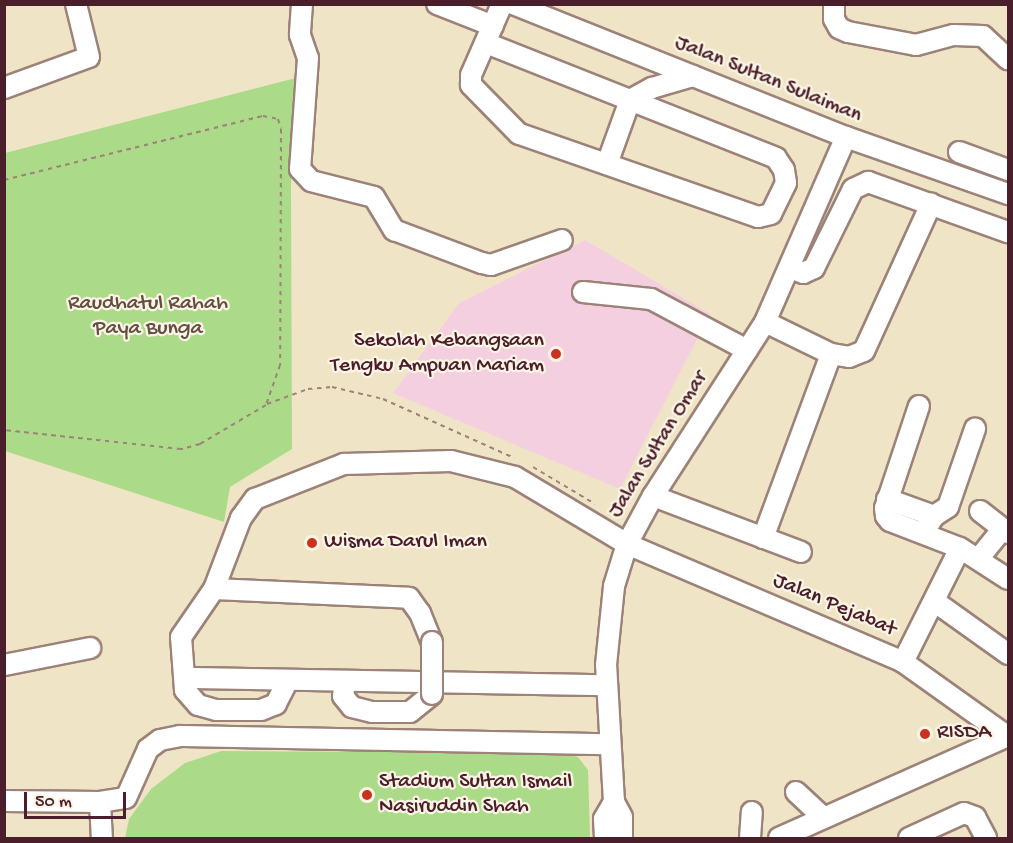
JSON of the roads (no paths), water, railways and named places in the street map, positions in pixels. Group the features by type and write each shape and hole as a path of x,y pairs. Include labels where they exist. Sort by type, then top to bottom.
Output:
{"street":[{"path":"4,88 88,57 76,4"},
{"path":"302,4 300,35 308,58 300,169 311,181 374,197 394,230 482,264 491,265 562,240"},
{"path":"437,4 490,34 630,100 776,158 784,170 786,183 771,214 758,217 519,134 477,94 471,75 490,34 502,4"},
{"name":"Jalan Sultan Sulaiman","path":"513,4 846,137 1008,194"},
{"path":"834,4 834,19 839,28 848,32 916,45 954,35 982,36 1008,59"},
{"path":"607,164 630,100 652,88 693,76"},
{"name":"Jalan Sultan Omar","path":"622,838 622,818 614,802 606,685 614,586 627,544 653,496 765,322 846,137"},
{"path":"960,152 1008,170"},
{"path":"790,268 803,273 814,268 853,189 868,182 1008,232"},
{"path":"765,322 831,354 849,357 864,351 931,204"},
{"path":"583,292 651,299 747,350"},
{"path":"763,538 831,354"},
{"path":"919,406 887,499 885,508 890,521 960,548 979,558 1008,579"},
{"path":"923,533 934,516 948,507 975,429"},
{"name":"Jalan Pejabat","path":"189,684 182,637 214,589 242,518 255,499 344,464 451,461 486,466 515,477 627,544 903,662 1008,736"},
{"path":"653,496 801,552"},
{"path":"887,499 934,516"},
{"path":"979,558 1006,530 980,511"},
{"path":"903,662 960,548"},
{"path":"214,589 409,598 420,613 432,642 432,694 410,712 372,712 352,707 343,696 345,683"},
{"path":"934,601 1008,654"},
{"path":"4,665 90,648"},
{"path":"288,682 276,704 261,710 216,710 198,705 189,684 288,682 606,685"},
{"path":"4,801 100,802 126,798 148,749 160,740 180,736 610,744"},
{"path":"779,838 1008,736"},
{"path":"795,792 824,818"},
{"path":"100,802 102,838"},
{"name":"Jalan Sultan Omar","path":"605,838 604,819 614,802"},
{"path":"750,838 752,812"},
{"path":"909,838 964,813 975,817 984,838"}],"place":[{"name":"Sekolah Kebangsaan Tengku Ampuan Mariam","path":"556,354"},
{"name":"Wisma Darul Iman","path":"312,543"},
{"name":"RISDA","path":"925,734"},
{"name":"Stadium Sultan Ismail Nasiruddin Shah","path":"367,795"}],"park label":[{"name":"Raudhatul Rahah Paya Bunga","path":"148,316"}]}
